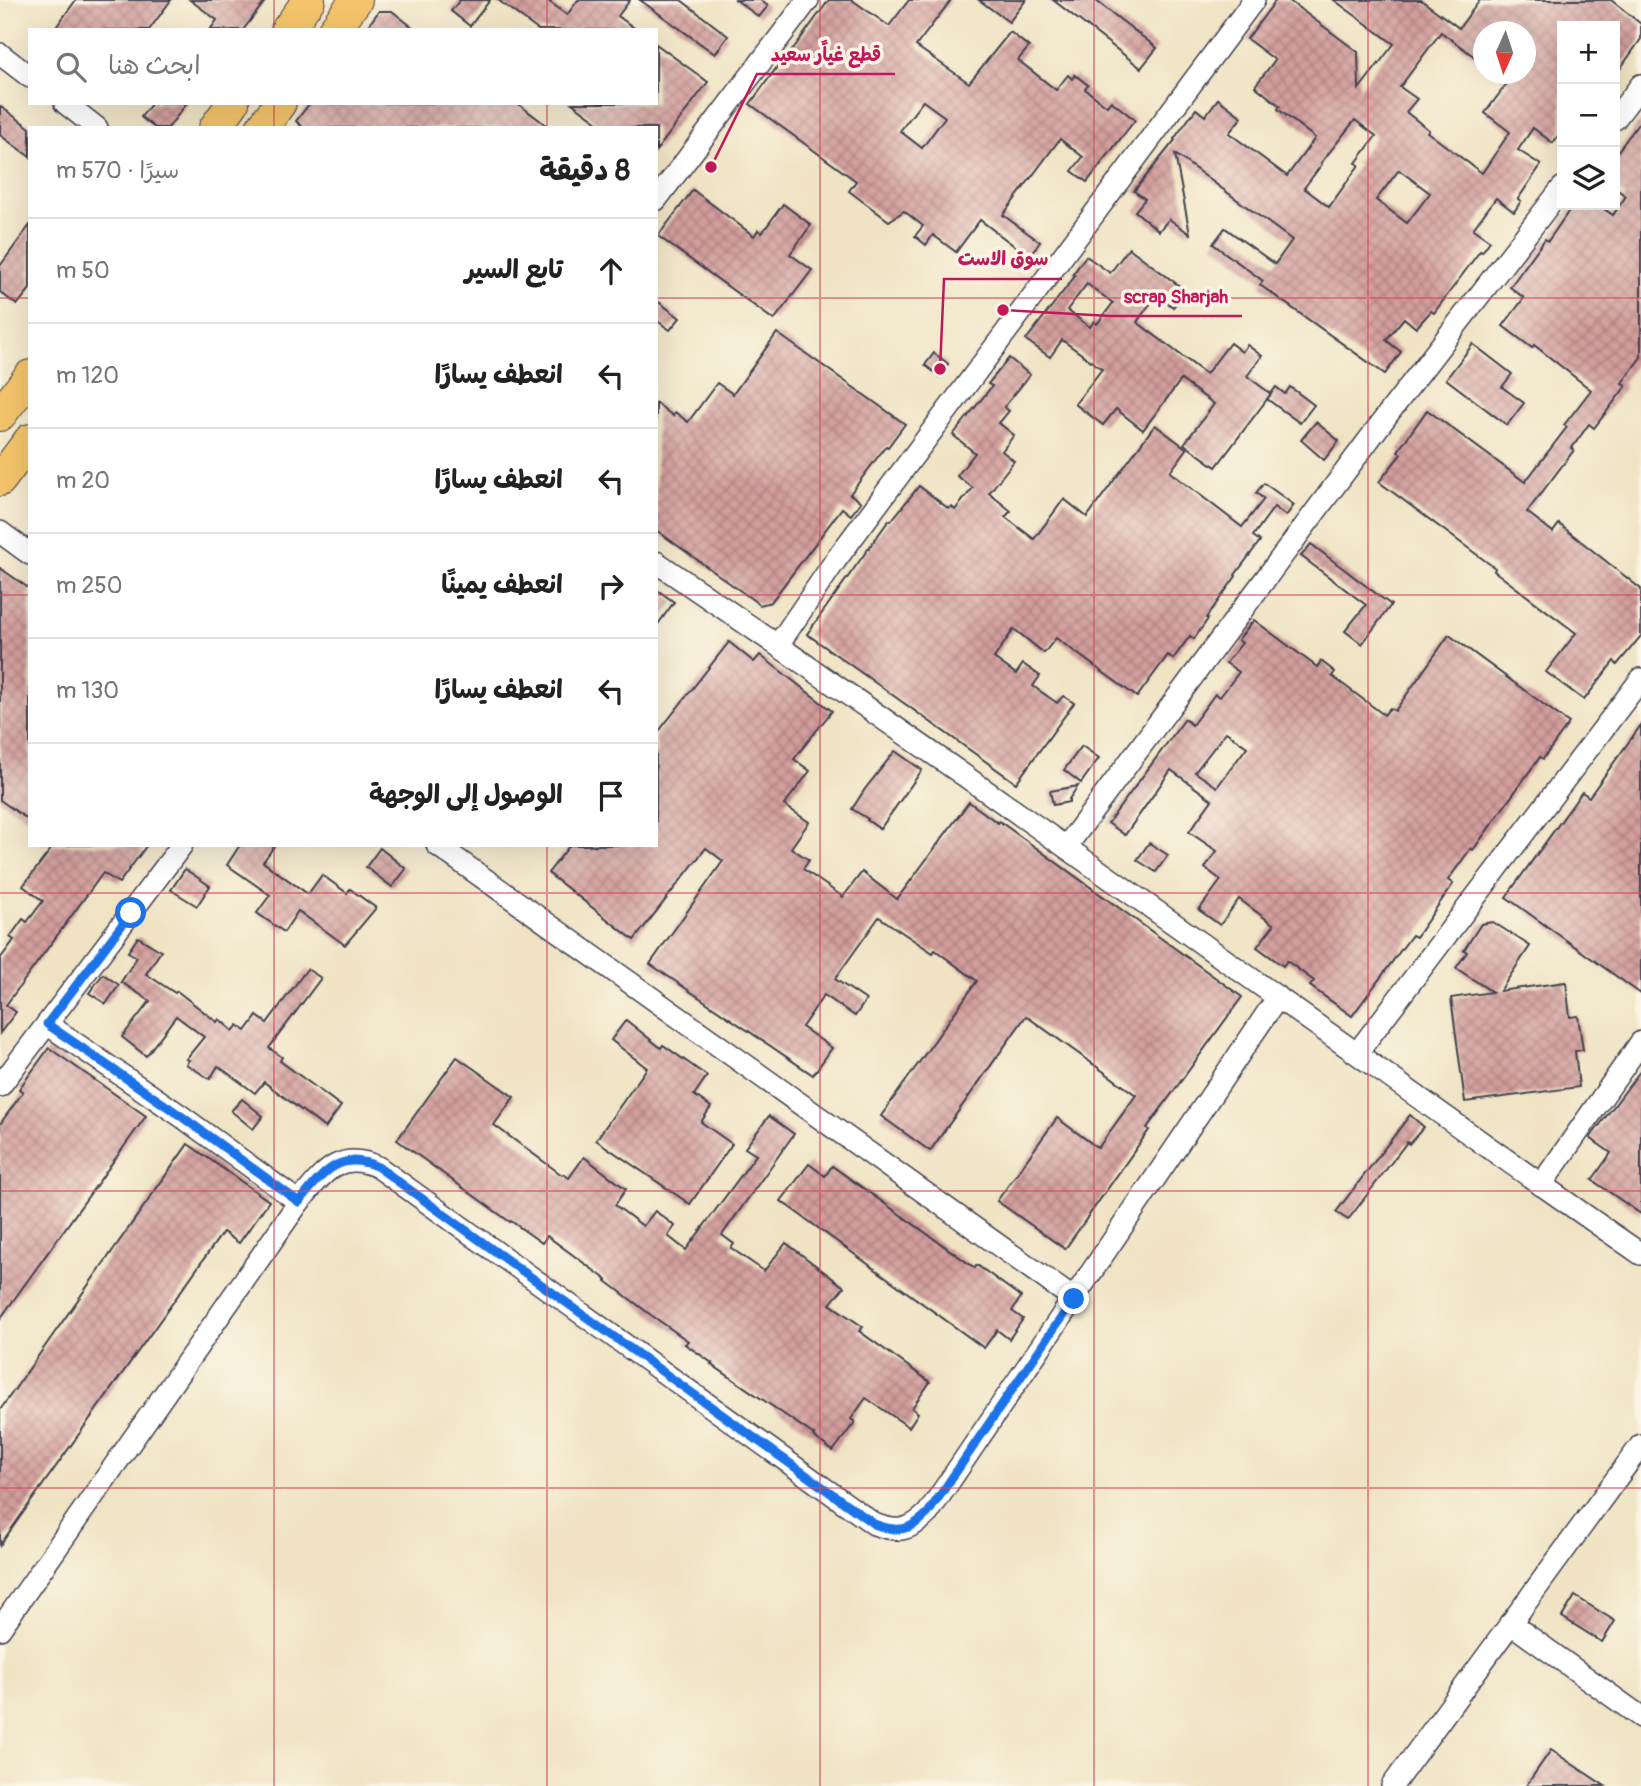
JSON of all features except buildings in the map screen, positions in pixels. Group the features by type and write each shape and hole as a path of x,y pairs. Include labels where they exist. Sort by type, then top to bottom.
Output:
{"main road":[{"path":"288,28 309,0"},
{"path":"335,28 356,0"},
{"path":"216,126 232,105"},
{"path":"263,126 279,105"},
{"path":"0,415 28,379"},
{"path":"0,480 28,443"}],"street":[{"path":"658,197 808,0"},
{"path":"778,645 835,561 1254,0"},
{"path":"0,54 28,75"},
{"path":"1620,112 1641,85"},
{"path":"68,105 94,126"},
{"path":"1066,847 1388,414 1557,194"},
{"path":"0,532 28,553"},
{"path":"658,563 1066,847 1641,1254"},
{"path":"1357,1053 1641,679"},
{"path":"0,1086 180,847"},
{"path":"439,847 1074,1299"},
{"path":"0,1629 299,1202 329,1168 353,1160 366,1161 378,1167 874,1524 888,1530 904,1530 918,1524 1278,997"},
{"path":"47,1024 181,1116 299,1202"},
{"path":"1541,1185 1641,1042"},
{"path":"1392,1786 1641,1445"},
{"path":"1510,1623 1641,1717"}],"place":[{"name":"قطع غياًًر سعيد","path":"711,167"},
{"name":"scrap Sharjah","path":"1003,310"},
{"name":"سوق الاست","path":"940,369"}],"route":[{"path":"131,913 47,1024 181,1116 299,1202 329,1168 341,1162 366,1161 378,1167 874,1524 888,1530 904,1530 918,1524 928,1513 1074,1299"}]}
